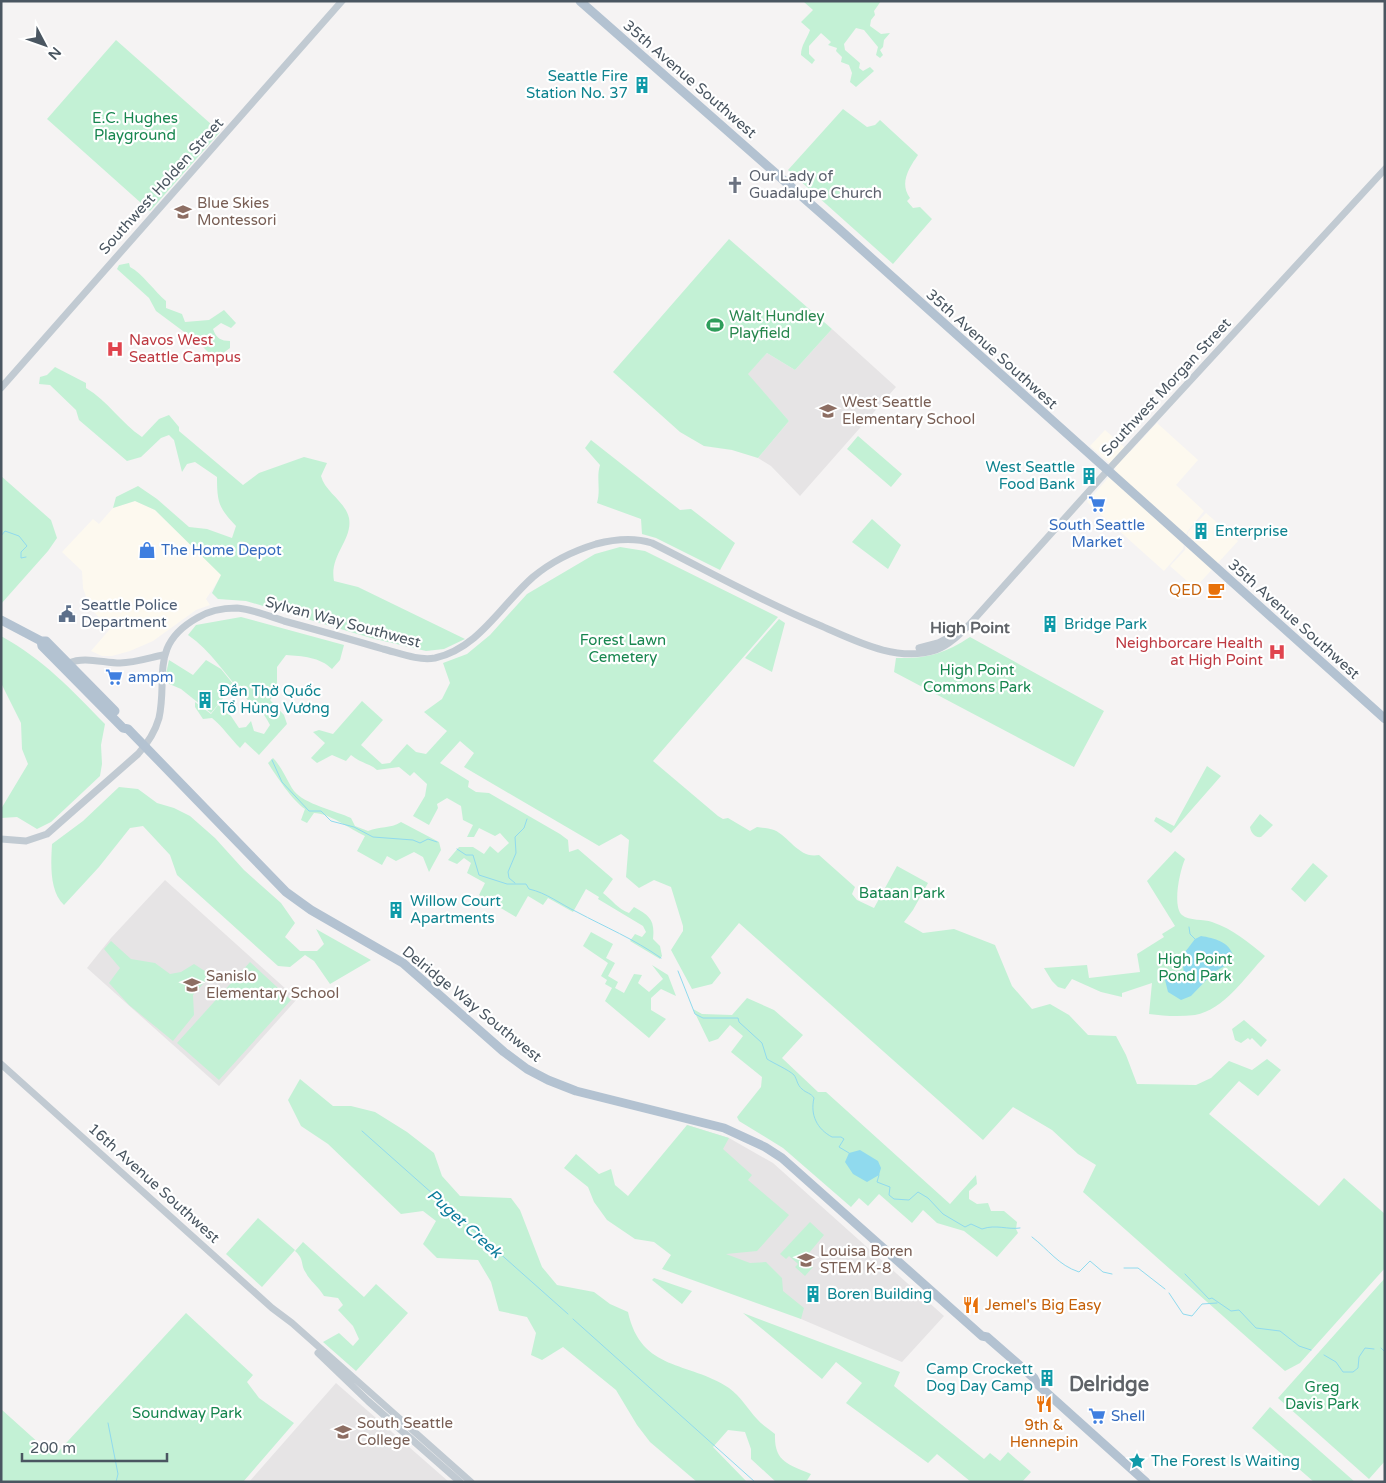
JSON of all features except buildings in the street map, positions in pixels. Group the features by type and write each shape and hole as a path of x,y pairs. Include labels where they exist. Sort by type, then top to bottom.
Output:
{"main road":[{"name":"35th Avenue Southwest","path":"580,1 779,176 1385,718"},
{"name":"Delridge Way Southwest","path":"1,620 41,641 46,641 127,724 128,729"},
{"name":"Delridge Way Southwest","path":"41,641 42,646 58,660 123,728 128,729 145,746 290,895 403,964 513,1059 558,1085 712,1124 766,1147 782,1158 982,1336 987,1337 1034,1378 1036,1384 1146,1482"},
{"path":"58,660 69,663"}],"street":[{"name":"Southwest Holden Street","path":"1,388 342,1"},
{"name":"Southwest Morgan Street","path":"969,625 1108,470 1385,169"},
{"name":"Sylvan Way Southwest","path":"163,655 174,639 196,618 209,612 231,608 250,611 420,658 438,657 474,639 533,577 555,562 588,546 628,539 652,543 781,610 885,651 903,653 935,650 952,641 969,625"},
{"path":"1,839 26,841 48,834 145,746 159,718 163,655 123,663 99,663 80,659 69,663"},
{"name":"16th Avenue Southwest","path":"1,1064 289,1322 472,1482"},
{"name":"16th Avenue Southwest","path":"289,1322 356,1390 460,1482"}],"shaded area":[{"name":"West Seattle Elementary School","path":"832,329 896,387 800,496 771,466 758,458 789,421 747,374 767,353 795,370"},
{"path":"1157,423 1198,460 1176,485 1204,511 1187,532 1183,549 1164,571 1087,502 1116,469 1090,446 1105,430 1130,452"},
{"path":"135,501 155,510 222,575 206,599 210,605 196,610 153,641 130,651 112,656 102,656 91,651 110,629 90,608 83,588 82,571 62,552 93,519 99,524 113,508"},
{"path":"1206,513 1238,541 1195,588 1170,566 1185,550 1188,532"},
{"name":"Sanislo Elementary School","path":"165,880 297,999 219,1086 87,968 111,938"},
{"name":"Louisa Boren STEM K-8","path":"687,1125 729,1138 773,1163 944,1316 902,1362 801,1319 665,1203"},
{"name":"South Seattle College","path":"336,1383 449,1482 249,1482"}],"green space":[{"path":"881,1 874,11 875,15 871,20 870,26 881,34 890,33 884,40 883,47 880,50 883,55 880,58 876,55 878,47 864,30 856,28 844,44 845,50 860,63 859,68 863,71 870,67 874,71 856,87 850,82 852,73 849,65 841,62 842,57 836,51 837,48 828,45 831,42 821,33 809,46 809,54 815,60 812,64 801,55 803,45 810,30 801,22 813,10 804,2"},
{"name":"E.C. Hughes Playground","path":"116,40 220,132 150,211 47,119"},
{"path":"843,109 867,127 875,125 880,120 918,155 906,176 905,187 910,198 907,201 913,208 920,207 932,219 893,264 788,170"},
{"path":"729,239 832,329 795,370 767,353 748,374 789,421 758,458 732,450 704,446 680,432 613,372"},
{"path":"129,263 130,267 166,301 166,308 182,314 185,322 209,320 224,310 236,323 231,328 221,323 213,329 219,338 230,341 230,348 215,359 209,357 208,352 199,343 156,311 149,298 117,269 119,265"},
{"path":"55,367 86,383 86,388 101,399 142,437 159,419 169,415 179,427 179,431 243,485 259,473 304,457 327,463 321,476 323,482 347,512 349,518 348,533 335,563 334,581 358,587 465,639 444,649 426,651 371,638 246,601 218,599 212,593 221,575 155,510 135,501 113,508 116,497 138,486 157,499 189,527 207,529 232,538 236,526 220,504 217,477 195,462 187,464 182,472 174,440 169,435 161,438 141,457 127,461 79,420 76,410 50,385 39,384 40,377 47,375"},
{"path":"858,436 902,474 891,487 847,449"},
{"path":"591,440 680,510 691,509 735,543 720,570 656,538 642,534 641,519 597,503 600,465 585,448"},
{"path":"1,476 51,520 57,538 48,551 1,604"},
{"path":"872,519 901,545 888,569 852,542"},
{"path":"620,547 645,551 778,617 653,761 718,816 723,819 728,818 750,831 757,827 774,830 800,851 806,854 819,855 855,887 852,894 857,900 874,908 897,866 928,883 904,922 923,933 954,929 995,945 1012,986 1032,1009 1050,1004 1069,1015 1088,1035 1116,1036 1126,1055 1137,1084 1196,1085 1211,1078 1229,1061 1252,1070 1267,1059 1281,1070 1258,1096 1239,1081 1209,1114 1319,1206 1344,1178 1385,1214 1385,1268 1300,1363 1285,1371 1083,1192 1096,1165 1078,1154 1052,1130 1013,1107 983,1140 739,923 711,957 721,973 712,984 692,989 671,950 683,931 683,926 671,887 654,880 639,888 626,877 629,840 621,834 599,846 464,767 474,753 460,741 440,763 469,781 468,787 476,792 489,793 560,834 568,840 569,852 578,849 613,879 603,893 625,911 629,913 634,907 648,916 653,927 653,939 660,946 662,956 660,959 630,941 635,934 642,937 646,932 643,926 598,899 599,897 586,889 573,912 548,898 543,905 528,896 516,917 479,895 485,883 467,873 471,863 464,858 457,864 448,860 459,847 473,847 484,854 490,846 498,853 509,843 500,833 495,836 479,828 474,837 467,837 473,825 463,820 461,806 447,798 437,804 438,808 429,825 413,816 425,796 427,784 414,772 410,776 399,767 377,770 351,755 346,761 332,755 317,763 311,758 325,743 313,732 319,730 333,734 362,701 383,720 361,745 382,764 390,763 407,744 416,752 426,754 447,731 424,712 442,699 450,683 443,663 467,654 490,635 527,594 595,554"},
{"path":"241,617 344,645 340,660 332,669 316,660 286,655 277,667 277,691 270,700 284,715 287,724 259,755 245,742 240,748 220,725 212,718 203,719 195,707 195,702 211,714 218,705 231,716 239,728 246,727 251,721 254,731 264,734 270,725 267,719 244,696 211,656 188,635 196,625"},
{"path":"779,619 785,623 772,672 745,658"},
{"path":"1,636 44,665 69,687 105,724 101,745 102,764 100,776 51,822 37,829 17,817 1,818 1,809 28,764 22,749 21,723 1,683"},
{"name":"High Point Commons Park","path":"970,637 1104,711 1074,767 894,672 896,658 917,658 934,654 952,648"},
{"path":"169,660 193,675 206,660 221,669 234,685 211,713 181,689 167,683 166,674"},
{"path":"273,758 299,796 351,818 355,826 368,831 393,826 401,822 439,842 441,850 429,872 423,857 414,852 396,861 387,856 382,865 357,851 365,836 326,816 314,813 307,823 301,820 305,809 290,794 268,763"},
{"path":"1207,766 1221,776 1171,833 1154,821 1156,817 1174,826"},
{"path":"119,787 138,789 157,803 174,808 190,816 215,838 244,870 281,903 295,923 285,937 300,951 317,951 324,944 316,929 371,960 330,984 314,961 305,955 290,967 278,966 177,875 170,855 143,826 130,828 99,867 64,905 53,885 51,868 52,844 83,821"},
{"path":"1260,814 1273,825 1261,837 1257,837 1250,827"},
{"name":"High Point Pond Park","path":"1175,851 1185,859 1179,879 1177,896 1179,910 1182,915 1209,921 1227,928 1265,956 1225,999 1206,1012 1195,1015 1149,1014 1152,983 1122,993 1122,997 1101,992 1072,979 1065,989 1058,987 1044,968 1087,965 1089,978 1140,972 1137,954 1164,937 1162,934 1175,926 1147,881"},
{"path":"1313,863 1328,876 1305,902 1291,889"},
{"path":"591,932 613,944 606,958 615,963 608,976 618,982 615,988 624,993 634,974 642,975 638,983 649,992 663,979 652,965 668,975 676,996 661,989 651,998 651,1010 666,1019 649,1038 605,1001 612,988 605,984 607,980 601,976 608,963 583,946"},
{"path":"111,941 131,959 155,963 170,974 181,972 194,964 211,975 193,995 194,1015 173,1041 129,1005 109,983 120,968 104,949"},
{"path":"250,962 291,1000 219,1080 177,1043"},
{"path":"747,998 774,1010 803,1035 782,1058 818,1092 826,1092 950,1204 976,1175 977,1184 969,1191 969,1199 977,1204 988,1203 991,1211 1004,1211 1017,1222 1016,1229 1018,1233 997,1257 964,1231 937,1223 923,1210 912,1223 879,1194 868,1206 859,1198 851,1207 783,1148 739,1121 737,1117 761,1087 762,1077 731,1052 743,1036 730,1025 718,1039 709,1042 693,1009 702,1014 732,1015"},
{"path":"1244,1020 1267,1040 1261,1047 1252,1038 1250,1040 1248,1038 1241,1043 1235,1040 1232,1029"},
{"path":"300,1079 333,1106 351,1106 375,1112 407,1132 434,1153 442,1176 460,1196 511,1198 520,1210 542,1267 557,1285 594,1292 610,1304 628,1312 634,1331 644,1345 655,1355 668,1362 714,1379 733,1391 759,1421 775,1434 777,1451 784,1461 811,1474 806,1482 776,1482 751,1459 751,1449 745,1432 728,1430 713,1447 747,1482 697,1482 650,1442 637,1425 616,1390 563,1347 542,1360 531,1355 536,1333 527,1317 499,1311 491,1282 478,1260 437,1258 423,1244 436,1221 423,1211 401,1214 328,1144 301,1126 288,1100"},
{"path":"687,1125 729,1138 723,1149 752,1175 748,1180 789,1215 757,1251 726,1254 750,1263 766,1262 782,1278 783,1291 804,1308 801,1319 662,1269 671,1255 654,1242 635,1239 607,1220 594,1202 588,1187 564,1168 576,1154 599,1174 611,1169 615,1185 628,1196"},
{"path":"258,1218 295,1250 262,1287 226,1254"},
{"path":"810,1222 824,1235 804,1259 813,1267 805,1276 795,1267 798,1264 789,1256 786,1259 780,1254"},
{"path":"303,1242 364,1297 376,1284 408,1313 356,1371 323,1342 339,1333 353,1346 359,1339 353,1326 338,1310 343,1305 338,1298 324,1296 306,1273 300,1257 295,1251"},
{"path":"654,1278 692,1291 682,1304 652,1280"},
{"name":"Greg Davis Park","path":"1385,1278 1385,1461 1369,1479 1278,1398"},
{"name":"Soundway Park","path":"186,1313 253,1375 247,1382 259,1398 294,1423 243,1482 1,1482 1,1409 51,1454 56,1454"},
{"path":"743,1313 900,1372 894,1386 984,1459 990,1453 1000,1461 1008,1452 1031,1472 1022,1482 971,1482 937,1454 928,1463 846,1403 862,1383 836,1362 822,1379"},
{"path":"1270,1407 1355,1482 1314,1482 1252,1428"}],"water":[{"path":"1201,936 1216,940 1229,947 1233,956 1232,962 1214,972 1191,996 1181,1000 1168,992 1165,980 1167,976 1184,975 1182,956 1195,939"},
{"path":"860,1150 878,1161 881,1168 879,1175 867,1182 853,1174 845,1162 849,1153"}],"waterway":[{"path":"1,536 5,531 19,536 27,546 21,552 21,558 26,557"},
{"path":"272,760 282,782 309,811 321,811 331,821 354,827 373,837 413,840 420,843 428,839 437,842"},
{"path":"515,883 509,878 508,872 516,853 515,837 524,828 527,819"},
{"path":"457,849 466,855 473,855 479,875 507,884 526,884 529,889 548,896 630,939 661,958"},
{"path":"1189,927 1190,934 1195,939"},
{"path":"678,971 695,1014 703,1018 738,1018 739,1022 762,1043 767,1059 792,1073 800,1087 813,1096 814,1116 819,1126 832,1137 844,1139 839,1147 849,1153"},
{"name":"Puget Creek","path":"362,1131 568,1314"},
{"path":"879,1175 877,1182 890,1187 889,1195 894,1199 909,1200 918,1192 928,1198 943,1214 965,1227 971,1224 982,1229 992,1227 1020,1228"},
{"path":"1032,1237 1059,1261 1072,1269 1079,1272 1090,1261 1103,1272 1112,1274"},
{"path":"1124,1268 1138,1268 1165,1289"},
{"path":"1185,1274 1209,1299 1212,1298 1231,1311 1239,1310 1256,1328 1280,1331 1299,1346 1311,1350"},
{"path":"1169,1293 1183,1314 1192,1316 1202,1304 1217,1303"},
{"name":"Puget Creek","path":"573,1319 755,1482"},
{"path":"1324,1355 1336,1362 1343,1372 1353,1372 1358,1368 1359,1357 1365,1348 1374,1349"},
{"path":"1381,1348 1385,1352"},
{"path":"108,1423 118,1474 116,1482"}],"place":[{"name":"Seattle Fire Station No. 37","path":"642,85"},
{"name":"Our Lady of Guadalupe Church","path":"735,185"},
{"name":"Blue Skies Montessori","path":"183,212"},
{"name":"Walt Hundley Playfield","path":"715,325"},
{"name":"Navos West Seattle Campus","path":"115,349"},
{"name":"West Seattle Elementary School","path":"828,411"},
{"name":"West Seattle Food Bank","path":"1089,476"},
{"name":"South Seattle Market","path":"1097,504"},
{"name":"Enterprise","path":"1201,531"},
{"name":"The Home Depot","path":"147,550"},
{"name":"QED","path":"1216,590"},
{"name":"Seattle Police Department","path":"67,614"},
{"name":"Bridge Park","path":"1050,624"},
{"name":"Neighborcare Health at High Point","path":"1277,652"},
{"name":"ampm","path":"114,677"},
{"name":"Đền Thờ Quốc Tổ Hùng Vương","path":"205,700"},
{"name":"Willow Court Apartments","path":"396,910"},
{"name":"Sanislo Elementary School","path":"192,985"},
{"name":"Louisa Boren STEM K-8","path":"806,1260"},
{"name":"Boren Building","path":"813,1294"},
{"name":"Jemel's Big Easy","path":"971,1305"},
{"name":"Camp Crockett Dog Day Camp","path":"1047,1378"},
{"name":"9th & Hennepin","path":"1044,1404"},
{"name":"Shell","path":"1097,1416"},
{"name":"South Seattle College","path":"343,1432"},
{"name":"The Forest Is Waiting","path":"1137,1461"}],"district":[{"name":"High Point","path":"970,627"},
{"name":"Delridge","path":"1109,1384"}],"park label":[{"name":"Forest Lawn Cemetery","path":"623,648"},
{"name":"Bataan Park","path":"902,893"}]}
